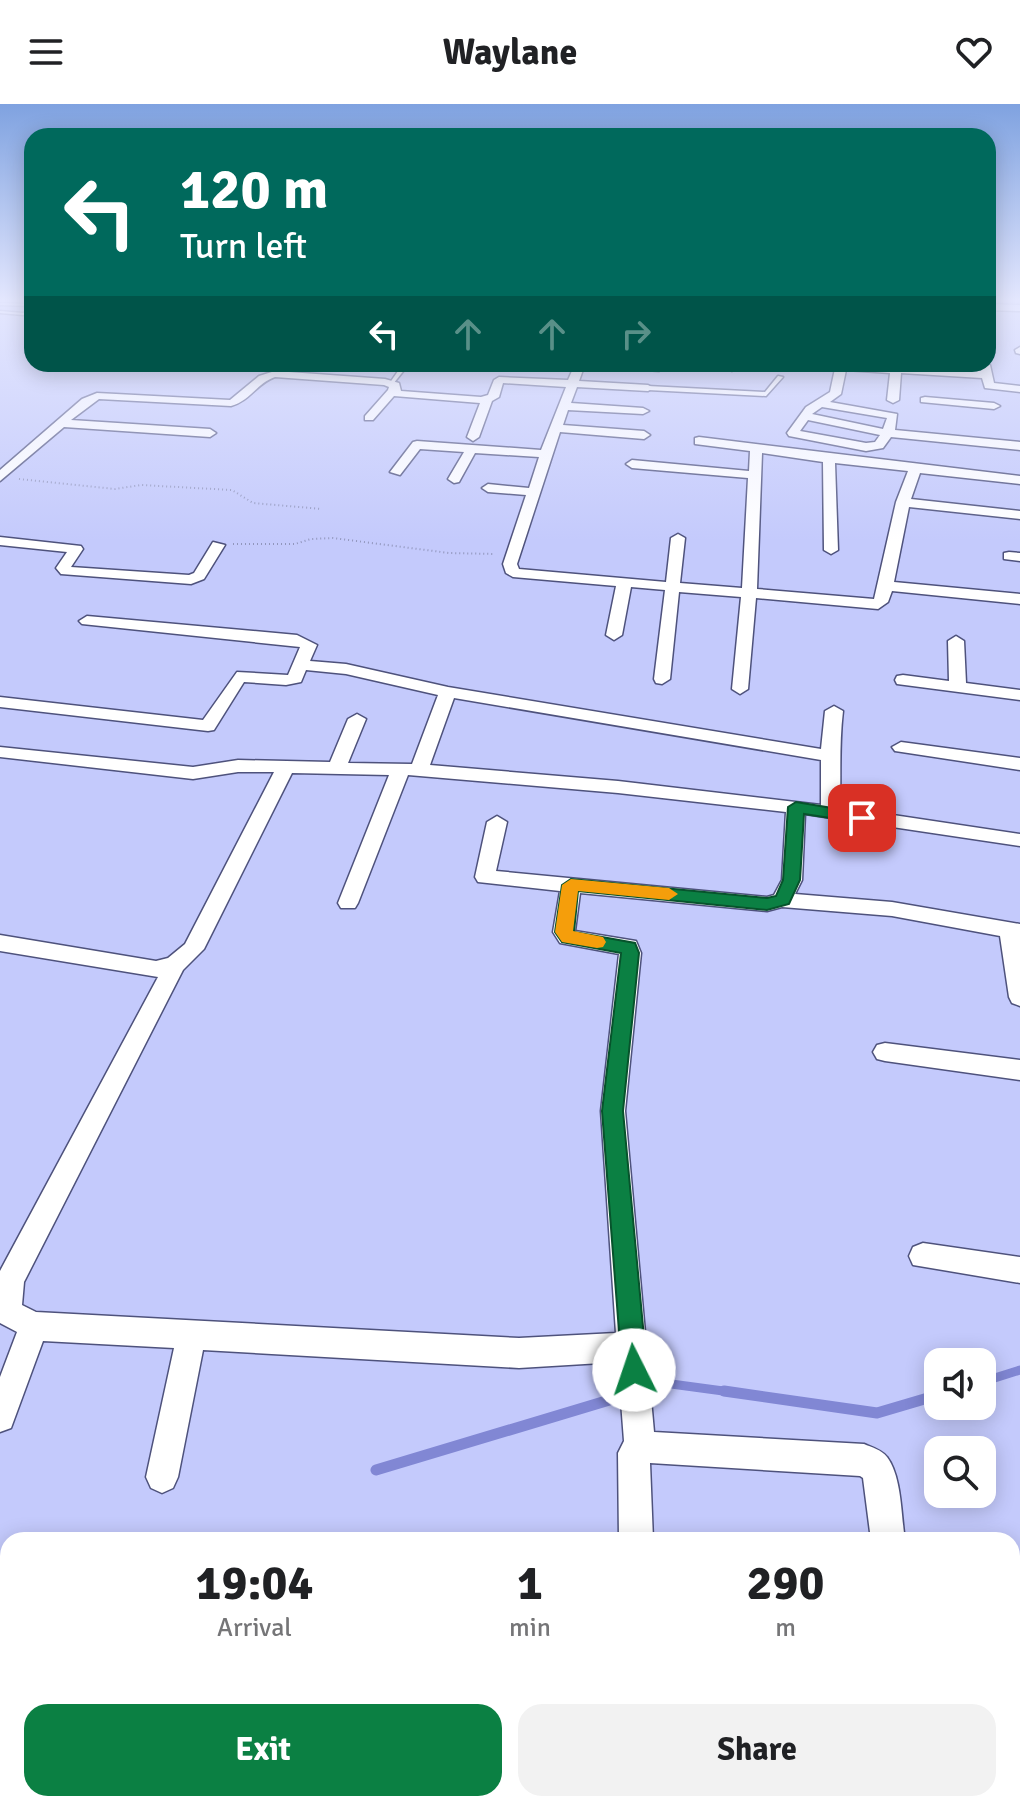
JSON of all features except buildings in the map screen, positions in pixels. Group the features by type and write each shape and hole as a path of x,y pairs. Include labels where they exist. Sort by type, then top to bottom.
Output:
{"street":[{"path":"0,477 86,401 97,396 231,403 239,401 258,382"},
{"path":"354,382 392,387 403,395 487,400 493,397 498,382"},
{"path":"541,382 648,388"},
{"path":"819,403 893,416 888,433 879,445 866,447 793,433 804,416 819,403 835,394 838,382"},
{"path":"893,400 895,382"},
{"path":"926,406 995,419 989,382"},
{"path":"573,383 510,564 513,573 624,585 878,604 883,599 903,502 915,468"},
{"path":"369,418 392,387"},
{"path":"454,479 473,443 487,400"},
{"path":"565,406 643,411"},
{"path":"804,416 888,433 1020,446"},
{"path":"61,423 210,433"},
{"path":"556,428 644,435"},
{"path":"699,441 1020,480"},
{"path":"396,472 414,446 473,443 546,454"},
{"path":"740,689 749,595 756,448"},
{"path":"829,459 831,550"},
{"path":"632,464 755,475"},
{"path":"488,488 533,492"},
{"path":"903,502 1020,515"},
{"path":"662,679 678,538"},
{"path":"0,541 76,549 63,568 66,571 191,580 199,576 218,545"},
{"path":"614,635 624,585"},
{"path":"886,586 1020,599"},
{"path":"0,702 208,726 243,676 295,678 309,645 297,640 87,621"},
{"path":"956,641 958,687"},
{"path":"302,665 346,669 448,692 829,756"},
{"path":"903,680 1020,695"},
{"path":"348,903 448,692"},
{"path":"830,813 832,764 829,756 834,711"},
{"path":"337,767 357,719"},
{"path":"901,747 1020,764"},
{"path":"0,752 193,773 238,766 337,767 618,787 796,807 1020,840"},
{"path":"286,766 193,949 175,965 10,1280 7,1312 34,1326 519,1353 633,1347"},
{"path":"782,900 792,880 796,807"},
{"path":"497,822 485,877 767,904 782,900 892,909 1015,931 1020,997"},
{"path":"571,885 564,932 568,938 628,947 630,953 613,1111 640,1447"},
{"path":"0,943 156,969 175,965"},
{"path":"885,1052 1020,1070"},
{"path":"923,1256 1020,1270"},
{"path":"0,1417 34,1326"},
{"path":"162,1477 192,1334"},
{"path":"636,1532 634,1453 640,1447 864,1460 875,1467 879,1476 887,1532"}],"lane":[{"path":"392,387 395,382"},
{"path":"648,388 766,394 776,382"}],"path":[{"path":"0,477 115,489 141,485 232,490 253,503 322,509"},
{"path":"218,545 295,544 311,539 333,538 449,553 513,555"}],"waterway":[{"path":"996,1378 1020,1370"},
{"path":"642,1390 664,1383 736,1393"},
{"path":"724,1391 736,1393"},
{"path":"736,1393 877,1413 924,1399"},
{"path":"376,1470 626,1395"}],"slow traffic":[{"path":"597,942 568,938 564,932 571,885 669,894"}],"route":[{"path":"634,1370 613,1111 630,953 628,947 568,938 564,932 571,885 767,904 782,900 792,880 796,807 862,818"}]}
